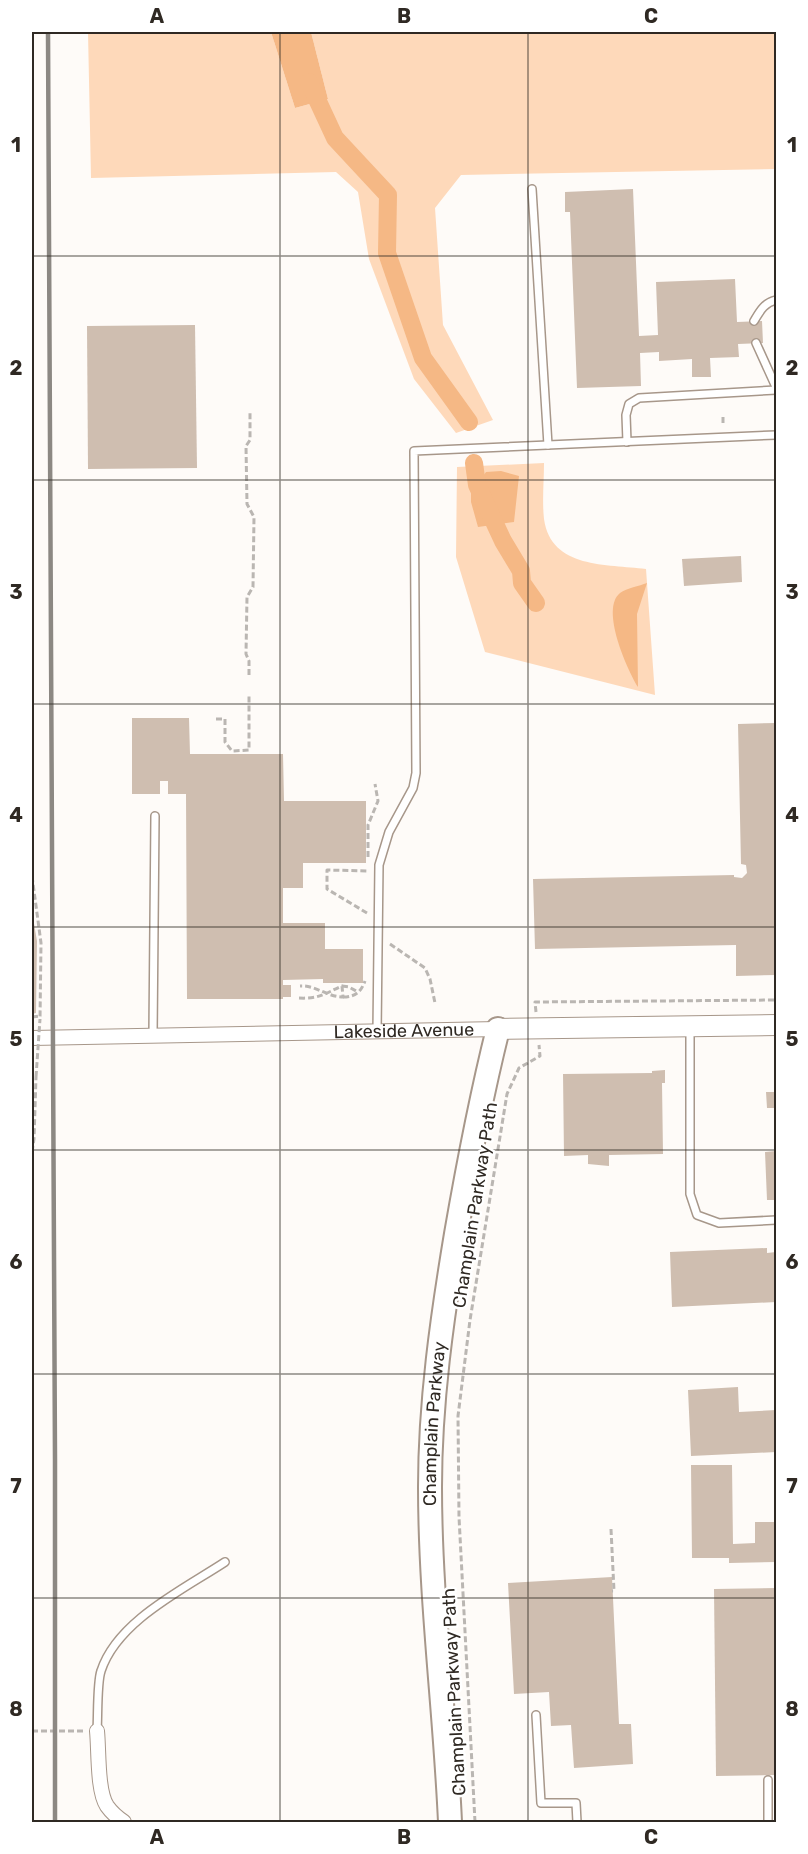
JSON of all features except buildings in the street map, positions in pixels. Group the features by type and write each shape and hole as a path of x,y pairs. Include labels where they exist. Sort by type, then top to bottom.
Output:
{"main road":[{"name":"Lakeside Avenue","path":"498,1029 777,1025"},
{"name":"Champlain Parkway","path":"450,1822 432,1558 430,1486 432,1409 443,1314 471,1144 498,1029"}],"street":[{"name":"Lakeside Avenue","path":"32,1038 498,1029"},
{"path":"97,1731 105,1804 124,1822"}],"lane":[{"path":"532,189 548,445"},
{"path":"754,321 762,308 769,302 777,300"},
{"path":"627,442 626,415 629,404 639,398 777,388 756,343"},
{"path":"377,1032 381,855 389,832 413,788 416,773 414,451 777,435"},
{"path":"153,1035 155,816"},
{"path":"690,1027 690,1194 697,1215 718,1223 777,1220"},
{"path":"97,1731 100,1673 110,1651 138,1619 225,1562"},
{"path":"536,1715 542,1803 576,1803 577,1822"},
{"path":"768,1780 768,1822"}],"path":[{"path":"249,675 249,661 246,654 247,597 253,587 254,575 254,517 247,504 246,446 250,440 250,413"},
{"path":"723,417 723,423"},
{"path":"216,719 225,719 225,742 232,751 249,750 249,696"},
{"path":"368,870 327,870 327,889 368,914"},
{"path":"32,876 41,943 40,1018 32,1152"},
{"path":"378,936 425,969 430,979 435,1003"},
{"path":"299,998 316,999 326,993 342,986 358,992 352,998 332,997 326,993 312,985 300,986"},
{"path":"342,986 343,998"},
{"name":"Champlain Parkway Path","path":"475,1822 459,1517 458,1416 470,1320 507,1094 519,1068 540,1056 535,1002 777,1000"},
{"path":"32,1017 40,1018"},
{"path":"611,1529 614,1591 612,1591"},
{"path":"32,1731 97,1731"}],"shaded area":[{"path":"88,32 271,32 295,108 328,99 311,32 776,32 776,169 461,175 435,208 443,325 493,420 456,433 414,379 369,259 358,192 336,172 91,178"},
{"path":"271,32 311,32 328,99 295,108"},
{"path":"544,463 544,519 549,535 557,547 583,561 646,569 655,695 485,652 456,557 457,467"},
{"path":"501,471 519,476 514,522 478,527 471,502 471,479 481,479 486,472"},
{"path":"647,583 637,614 638,687 617,639 613,612 615,601 620,593"}],"waterway":[{"path":"309,82 335,138 388,195 387,253 423,358 469,422"},
{"path":"474,463 477,485 503,541 521,571 522,583 536,603"}],"railway":[{"path":"48,32 55,1822"}]}
